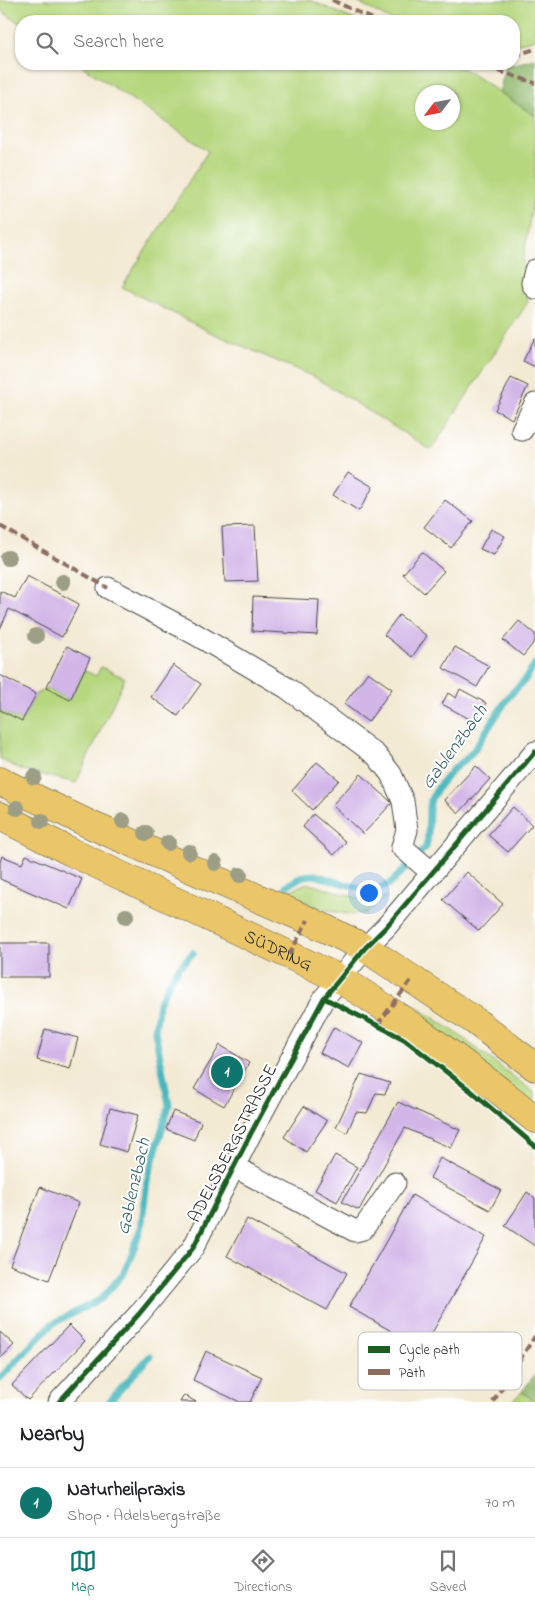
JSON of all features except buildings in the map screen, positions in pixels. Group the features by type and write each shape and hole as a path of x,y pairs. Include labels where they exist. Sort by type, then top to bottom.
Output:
{"main road":[{"path":"0,781 91,825 308,920 365,948 476,1021 535,1067"},
{"name":"SÜDRING","path":"0,816 71,852 340,979 445,1050 535,1119"}],"street":[{"path":"535,270 532,284 535,288"},
{"path":"522,430 535,404"},
{"path":"108,588 195,634 287,688 376,755 391,774 403,801 407,830 402,847 421,864"},
{"name":"ADELSBERGSTRASSE","path":"59,1402 139,1314 193,1248 324,998 365,948 386,927 421,864 535,752"},
{"path":"235,1167 355,1231 364,1229 395,1183"}],"green space":[{"path":"0,0 310,0 344,15 15,15 15,20 0,10"},
{"path":"353,0 535,0 535,39 520,43 520,15 382,15"},
{"path":"535,59 535,116 499,92 505,70 520,70 520,63"},
{"path":"88,70 466,70 535,116 535,187 523,261 528,302 431,450 316,378 210,332 122,287 208,151"},
{"path":"101,667 125,678 76,783 22,770 0,759 0,710 22,721 36,694 46,688 70,700 84,670 96,676"},
{"path":"307,883 362,899 386,897 366,914 348,914 320,909 286,892"},
{"path":"405,999 455,1032 535,1093 535,1105 400,1005"},
{"path":"535,1374 535,1402 522,1392"},
{"path":"522,1392 535,1402 511,1402"}],"waterway":[{"name":"Gablenzbach","path":"286,886 303,876 315,875 355,887 365,888 384,887 392,882 426,847 429,808 431,799 439,786 454,768 474,750 509,696 524,681 535,664"},
{"name":"Gablenzbach","path":"0,1378 52,1324 101,1299 124,1273 141,1230 147,1181 169,1105 155,1031 159,1003 173,976 193,953"},
{"path":"109,1402 150,1356"}],"marked path":[{"path":"332,0 364,15"},
{"path":"520,54 535,49"},
{"path":"497,70 535,83"},
{"path":"0,526 108,588"},
{"path":"289,955 308,920"},
{"path":"377,1025 412,979"},
{"path":"522,1356 535,1336"},
{"path":"493,1402 501,1390"}],"cycle path":[{"path":"59,1402 139,1314 193,1248 250,1135 324,998 535,752"},
{"path":"324,998 404,1039 471,1091 535,1146"}],"place":[{"name":"Naturheilpraxis","path":"227,1072"}]}
